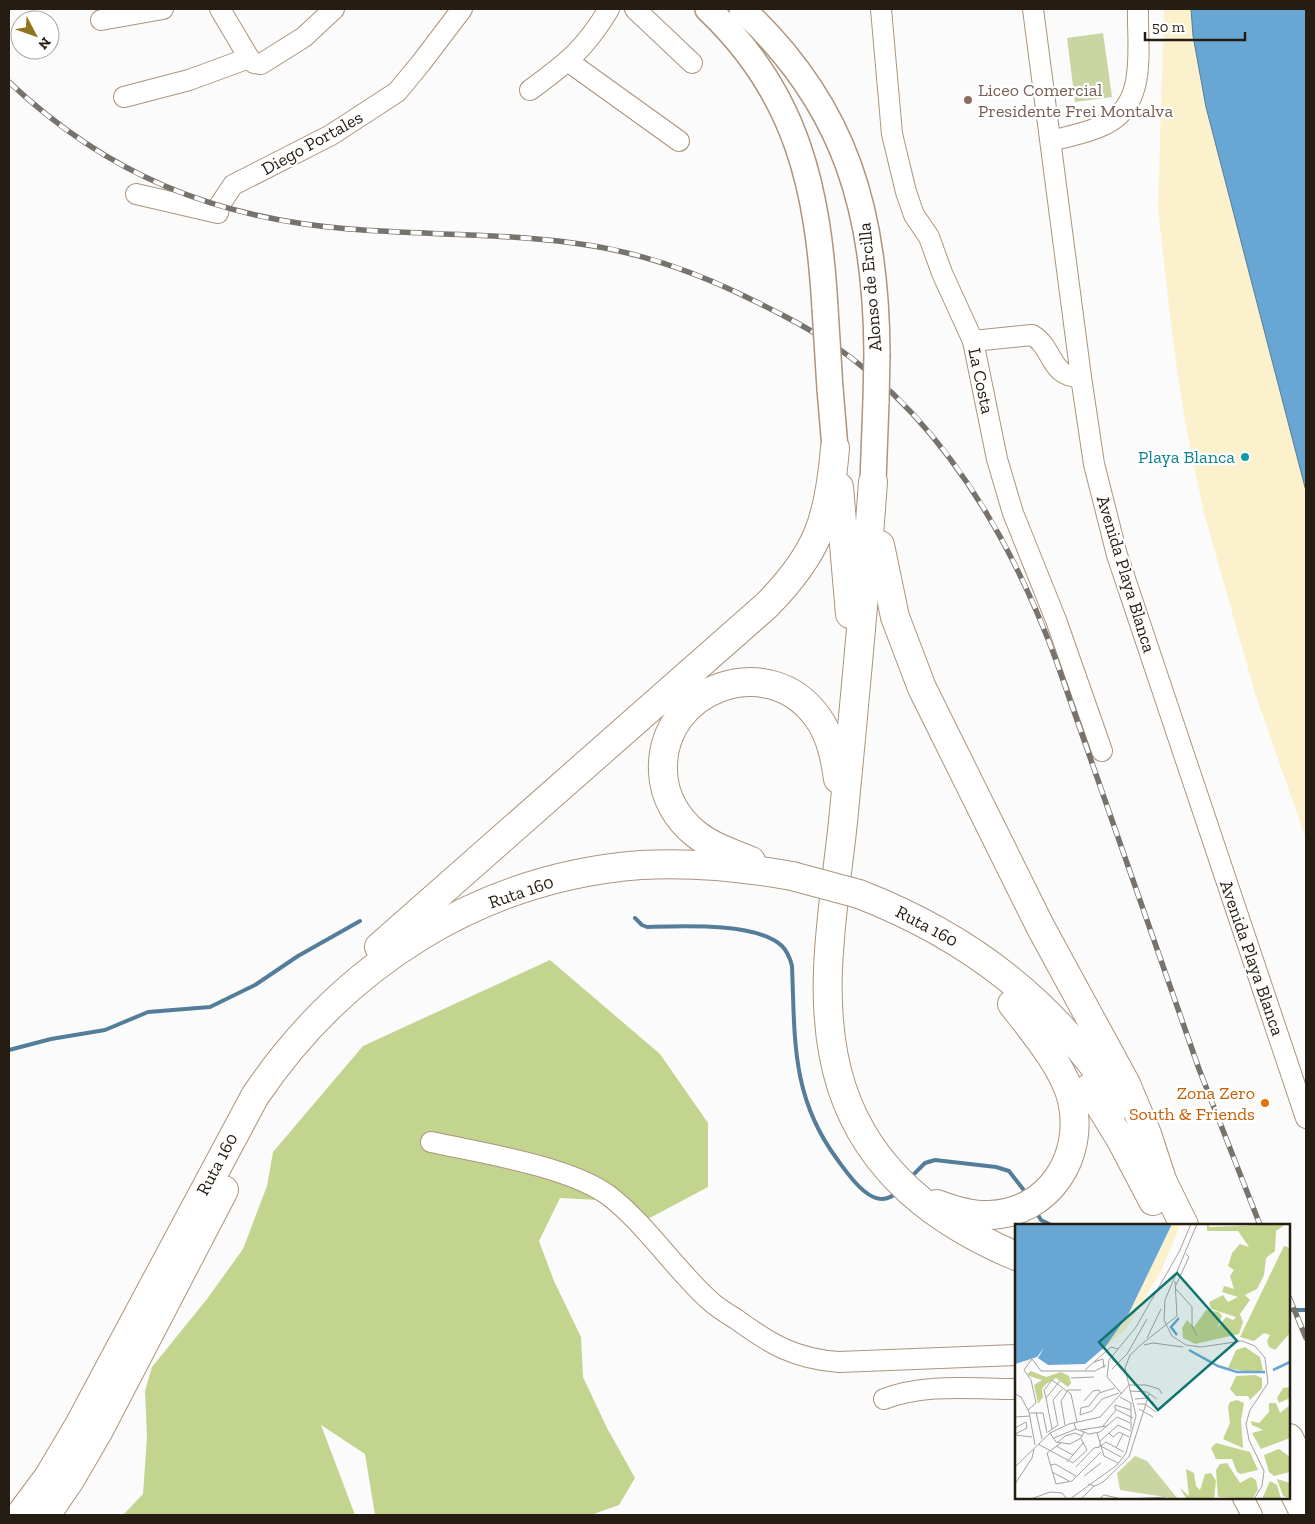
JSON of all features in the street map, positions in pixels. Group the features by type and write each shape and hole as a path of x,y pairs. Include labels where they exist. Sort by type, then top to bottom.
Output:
{"highway":[{"path":"835,448 848,580 853,698"},
{"path":"312,1022 340,985 369,956 767,605 792,579 809,555 822,527 830,494 835,448"},
{"path":"873,482 865,604 853,698 829,973 833,1051 842,1089 858,1124 879,1157 905,1186 930,1209 953,1226 1015,1256"},
{"path":"873,482 881,551 888,588 895,618 912,665 1040,926 1126,1084 1148,1134 1163,1183"},
{"path":"790,884 716,847 696,834 679,817 665,789 663,768 667,742 682,713 706,693 730,684 761,683 791,693 810,708 825,729 834,753 844,811"},
{"name":"Ruta 160","path":"20,1515 49,1476 78,1427 243,1116 269,1076 312,1022 359,979 408,944 458,916 536,885 589,872 642,865 725,866 933,927 990,963 1035,1000 1078,1045 1107,1084 1136,1130 1184,1224"},
{"name":"Ruta 160","path":"46,1515 70,1480 98,1432 234,1171 270,1108 316,1045 363,998 418,958 464,932 512,912 565,896 619,886 675,882 790,884"},
{"name":"Ruta 160","path":"856,903 894,928 968,970 1012,1004 1052,1043 1089,1088 1121,1140 1163,1224"},
{"path":"905,1186 946,1208 974,1215 988,1215 1002,1214 1026,1206 1045,1194 1061,1176 1070,1157 1075,1136 1071,1098 1062,1077 1012,1004"},
{"path":"1290,1440 1306,1473"},
{"path":"1290,1484 1299,1507"}],"main road":[{"path":"708,9 734,36 762,72 794,135 815,205 822,255 835,448"},
{"name":"Alonso de Ercilla","path":"742,9 774,41 803,78 827,119 849,166 869,236 875,297 877,353 873,482"}],"street":[{"path":"101,20 163,9"},
{"path":"220,9 249,58 257,64 265,63 304,37 334,9"},
{"name":"Diego Portales","path":"136,194 218,213 219,206 233,185 330,135 397,92 422,63 462,9"},
{"path":"530,90 569,62 593,35 609,9"},
{"path":"635,9 692,63"},
{"name":"La Costa","path":"881,9 892,134 906,192 914,215 929,237 942,273 973,342 997,459 1013,513 1056,620 1102,751"},
{"name":"Avenida Playa Blanca","path":"1034,9 1081,377 1094,464 1115,548 1306,1118"},
{"path":"1051,141 1107,124 1121,114 1131,102 1137,78 1138,9"},
{"path":"124,97 189,80 249,58"},
{"path":"569,62 679,141"},
{"path":"973,342 1032,335 1039,340 1062,374 1081,377"},
{"path":"431,1142 542,1167 588,1182 609,1196 653,1239 708,1300 762,1338 791,1353 806,1358 839,1362 1015,1355"},
{"path":"884,1398 930,1388 1015,1389"},
{"path":"1244,1499 1252,1515"}],"green space":[{"path":"1103,33 1112,97 1075,102 1067,38"},
{"path":"550,960 660,1054 708,1123 708,1187 644,1221 598,1200 560,1198 539,1241 554,1281 581,1337 583,1377 607,1428 635,1478 619,1505 591,1515 375,1515 365,1454 321,1425 355,1515 123,1515 143,1494 147,1437 145,1391 152,1367 207,1299 243,1249 267,1186 273,1152 363,1046"}],"sand":[{"name":"Playa Blanca","path":"1164,9 1191,9 1193,36 1206,107 1306,491 1306,839 1255,693 1204,513 1185,422 1173,341 1158,209"}],"water":[{"path":"1191,9 1306,9 1306,491 1206,107 1193,36"}],"waterway":[{"path":"635,918 647,927 698,926 737,929 770,938 782,946 792,966 795,1043 798,1067 811,1113 822,1136 837,1159 849,1176 860,1187 868,1194 880,1199 889,1198 897,1192"},
{"path":"9,1050 51,1039 105,1030 148,1012 210,1007 255,985 298,956 360,921"},
{"path":"910,1178 925,1163 935,1160 996,1167 1009,1171 1026,1193"},
{"path":"1035,1210 1041,1220 1049,1224"},
{"path":"1290,1310 1306,1310"}],"railway":[{"path":"9,82 46,115 85,143 124,166 166,186 208,202 253,214 300,223 377,231 545,240 595,246 637,255 698,276 773,310 829,342 869,372 905,406 938,443 967,483 1017,569 1038,614 1056,660 1199,1069 1260,1224"},
{"path":"1290,1299 1306,1338"}],"place":[{"name":"Liceo Comercial Presidente Frei Montalva","path":"968,100"},
{"name":"Playa Blanca","path":"1245,457"},
{"name":"Zona Zero South & Friends","path":"1265,1103"}]}
